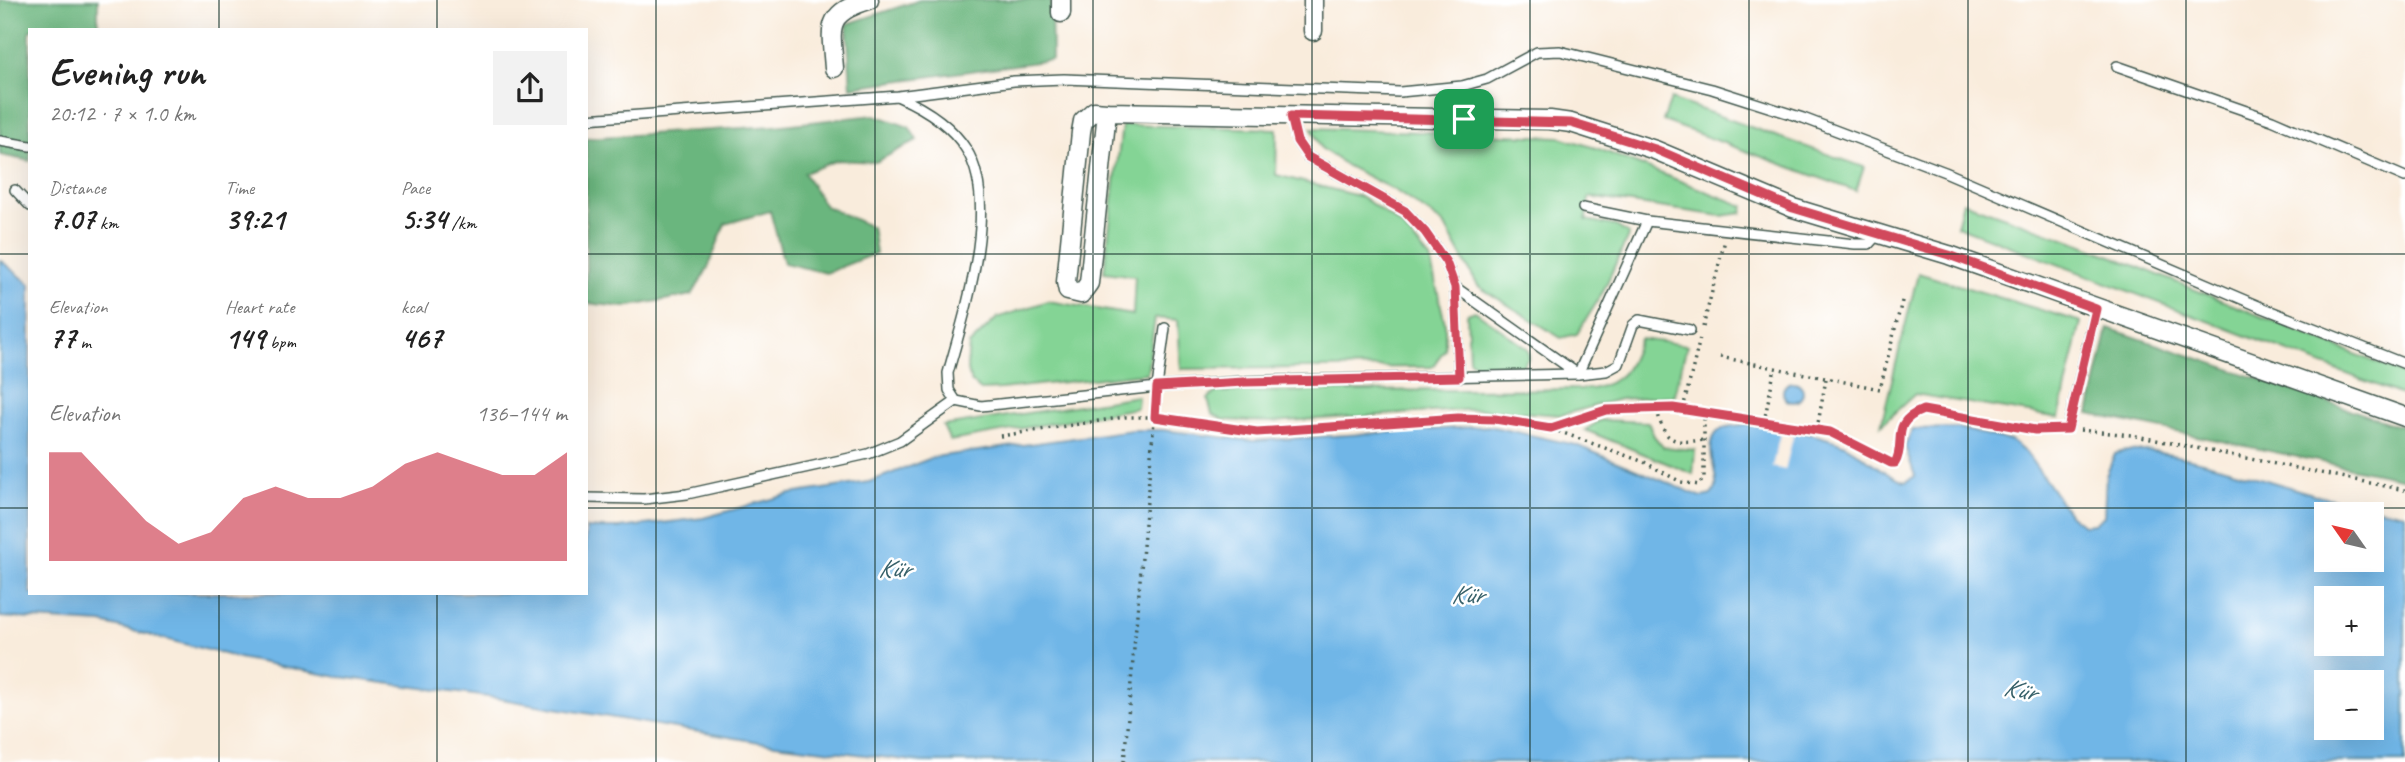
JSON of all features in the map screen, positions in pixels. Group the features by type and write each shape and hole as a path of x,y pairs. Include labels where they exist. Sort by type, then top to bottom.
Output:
{"street":[{"path":"834,68 831,28 836,15 845,7 869,0"},
{"path":"1312,31 1313,0"},
{"path":"1107,112 1089,283 1081,294 1075,294 1068,291 1066,282 1081,132 1083,121 1088,115 1107,112 1571,123 1655,149 1793,208 1949,255 2405,417"}],"lane":[{"path":"588,119 898,96 1014,81 1063,79 1400,92 1462,86 1487,79 1537,52 1560,51 1712,89 1803,118 1945,172 2263,308 2405,364"},
{"path":"2117,65 2272,120 2405,177"},
{"path":"898,96 921,107 949,129 967,150 977,180 977,246 948,373 949,390 956,401 981,406 1157,387 1244,382 1578,374 1606,371 1619,364 1633,325 1639,320 1690,330"},
{"path":"1291,116 1297,141 1308,157 1405,211 1425,232 1446,262 1455,287 1459,377"},
{"path":"0,141 28,146"},
{"path":"15,190 28,204"},
{"path":"1583,208 1647,221 1855,244 1869,244 1878,234"},
{"path":"1578,374 1647,221"},
{"path":"1455,287 1578,374"},
{"path":"2068,429 2096,309"},
{"path":"1157,387 1165,328"},
{"path":"588,498 644,499 687,494 868,453 900,441 956,401"}],"path":[{"path":"1683,410 1728,228"},
{"path":"1720,358 1880,389 1903,297"},
{"path":"1764,422 1775,367"},
{"path":"1817,429 1826,379"},
{"path":"1124,762 1157,387"},
{"path":"1657,408 1661,429 1668,437 1683,443 1704,440"},
{"path":"1551,428 1606,410 1683,410 1817,429 1845,438 1886,461 1895,463 1899,456 1901,430 1914,413 1923,410 2035,430 2068,429 2131,435 2405,490"},
{"path":"1000,436 1125,416 1155,417 1257,432 1458,418 1495,419 1551,428 1644,462 1691,485 1699,485 1704,477 1704,413"}],"green space":[{"path":"0,0 98,0 98,28 28,28 28,161 0,155"},
{"path":"920,0 1051,0 1052,60 851,87 847,24"},
{"path":"1671,99 1864,167 1856,191 1663,121"},
{"path":"875,115 909,127 917,140 876,162 837,160 804,173 825,206 872,227 876,253 826,273 784,263 770,211 725,224 708,268 692,295 624,307 588,303 588,138 774,126"},
{"path":"1122,125 1277,129 1276,175 1362,197 1401,225 1430,259 1445,323 1445,349 1432,367 1181,369 1178,320 1155,318 1147,373 981,390 971,382 967,366 969,345 997,318 1048,301 1133,315 1135,276 1104,272"},
{"path":"1312,128 1560,137 1599,149 1744,206 1742,213 1721,216 1589,197 1586,220 1616,226 1629,234 1602,294 1577,334 1561,338 1478,286 1444,224 1396,191 1347,166 1321,148"},
{"path":"1963,202 2081,244 2405,374 2405,396 1957,226"},
{"path":"1918,273 2081,322 2059,418 1915,394 1881,425"},
{"path":"1475,311 1528,349 1529,357 1522,366 1483,368 1469,360 1467,314"},
{"path":"2108,328 2405,428 2405,479 2089,414"},
{"path":"1640,339 1687,345 1674,396 1620,399 1561,415 1480,409 1270,422 1225,420 1212,414 1208,399 1216,392 1592,389 1612,382 1624,372"},
{"path":"1138,396 1137,408 950,441 943,426"},
{"path":"1601,420 1648,422 1663,447 1695,450 1693,474 1585,430"}],"water":[{"name":"Kür","path":"0,260 28,282 28,595 588,595 588,528 620,528 703,518 790,494 869,482 934,457 1132,430 1163,430 1253,441 1489,426 1576,445 1702,497 1711,495 1716,488 1711,448 1715,435 1724,428 1757,425 1818,436 1845,445 1891,476 1906,482 1915,476 1905,446 1913,429 1958,428 2011,441 2027,454 2070,515 2083,525 2094,524 2104,516 2106,476 2115,454 2132,451 2156,452 2215,465 2348,502 2314,502 2314,572 2384,572 2384,510 2405,514 2405,762 922,762 759,742 489,697 333,676 243,659 102,623 0,617"},
{"path":"1793,382 1800,385 1803,392 1800,399 1793,402 1786,399 1783,392 1786,385"}],"pier":[{"path":"1781,429 1794,433 1785,470 1772,467"}],"route":[{"path":"1291,116 1464,119 1550,120 1606,133 1655,149 1793,208 1949,255 2096,309 2068,429 2035,430 1923,410 1914,413 1907,420 1898,441 1899,456 1895,463 1891,463 1830,432 1673,408 1606,410 1551,428 1495,419 1458,418 1257,432 1155,417 1157,387 1244,382 1459,377 1455,287 1446,262 1425,232 1405,211 1386,198 1308,157 1297,141 1291,116"}]}
